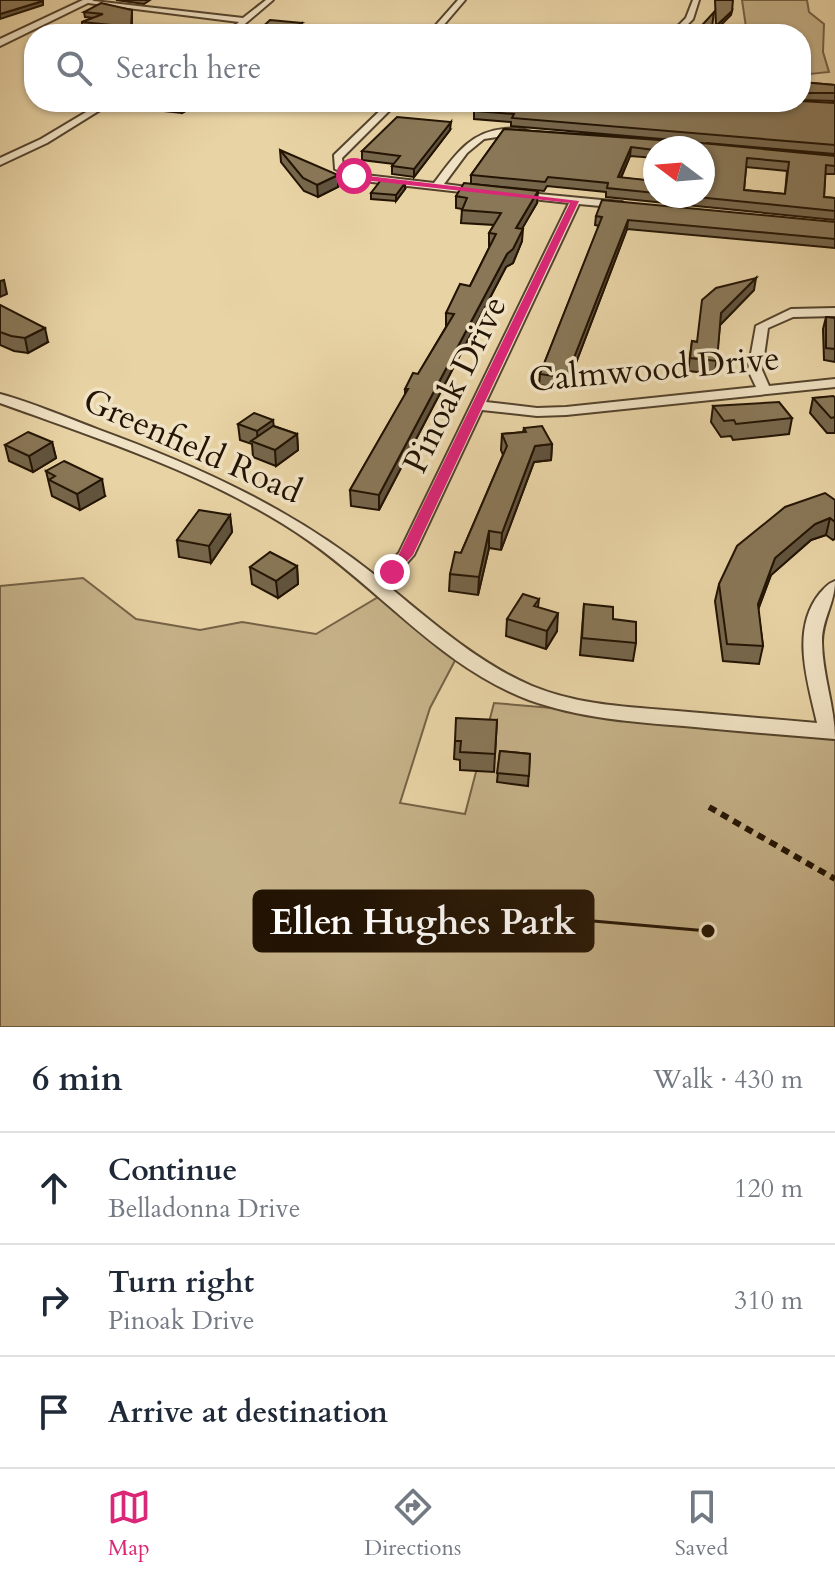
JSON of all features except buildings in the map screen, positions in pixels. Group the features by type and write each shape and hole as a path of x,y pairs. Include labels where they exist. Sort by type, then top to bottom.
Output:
{"street":[{"path":"243,24 270,0"},
{"path":"441,24 462,0"},
{"path":"684,24 696,0"},
{"path":"40,24 89,1 247,21"},
{"path":"0,43 24,32"},
{"path":"0,162 44,141 92,112"},
{"path":"384,112 341,153 335,164 348,174 436,187 639,207"},
{"path":"436,187 481,135 500,131 539,134"},
{"name":"Pinoak Drive","path":"376,586 406,555 575,201"},
{"path":"764,390 755,370 762,326 791,313 835,312"},
{"name":"Calmwood Drive","path":"478,405 537,412 566,411 835,383"},
{"name":"Greenfield Road","path":"0,398 169,463 284,518 470,660 516,687 543,697 612,713 832,732"},
{"path":"832,732 812,628 821,602 835,587"}],"path":[{"path":"709,807 835,879"}],"shaded area":[{"path":"742,0 807,0 809,12 824,24 823,52 829,72 811,74 811,24 746,24"},
{"path":"83,578 136,619 200,630 242,622 316,634 385,593 459,653 430,708 400,803 465,814 494,703 835,732 835,1027 0,1027 0,586"}],"place":[{"name":"Ellen Hughes Park","path":"708,931"}],"route":[{"path":"354,176 575,201 406,555 392,572"}]}
